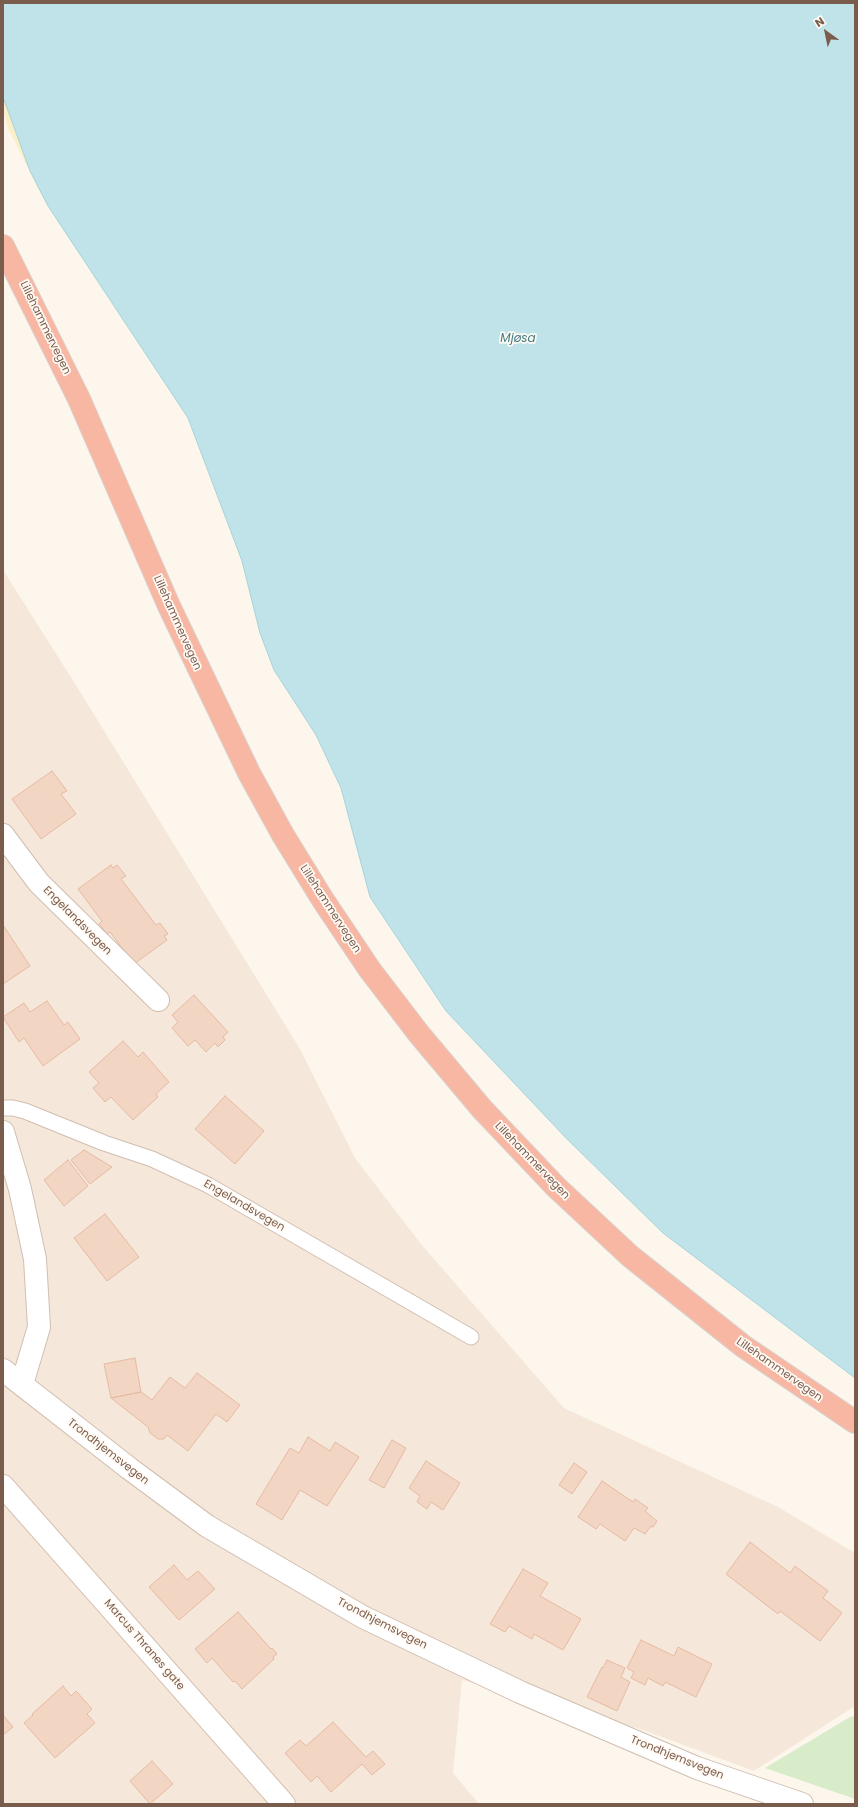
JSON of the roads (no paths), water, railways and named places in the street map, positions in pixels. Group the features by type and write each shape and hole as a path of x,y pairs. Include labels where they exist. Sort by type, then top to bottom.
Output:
{"highway":[{"name":"Lillehammervegen","path":"3,246 80,399 169,606 249,773 283,835 323,900 370,970 419,1034 482,1109 556,1187 619,1245 743,1346 855,1422"}],"street":[{"name":"Engelandsvegen","path":"3,835 39,883 158,1000"},
{"path":"3,1132 20,1189 35,1259 39,1327 22,1384"},
{"name":"Trondhjemsvegen","path":"3,1370 130,1469 207,1526 363,1617 520,1692 697,1768 802,1804"},
{"name":"Marcus Thranes gate","path":"3,1486 284,1804"}],"lane":[{"name":"Engelandsvegen","path":"3,1108 13,1108 25,1111 97,1140 152,1159 208,1185 471,1337"}],"water":[{"name":"Mjøsa","path":"3,3 855,3 855,1378 663,1233 566,1138 446,1011 370,897 341,788 316,735 274,670 260,633 242,561 188,418 48,206 30,171 3,97"}]}
